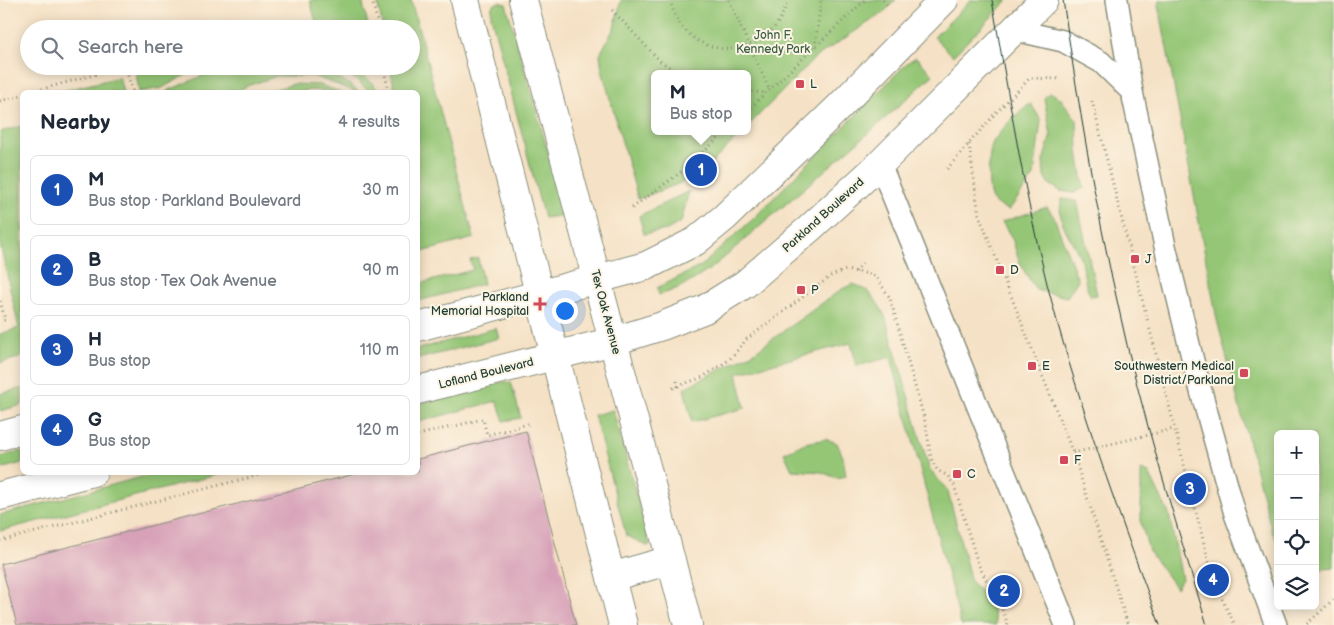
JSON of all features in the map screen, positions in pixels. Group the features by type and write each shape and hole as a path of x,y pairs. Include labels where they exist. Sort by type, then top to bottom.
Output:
{"street":[{"path":"465,0 624,625"},
{"name":"Tex Oak Avenue","path":"523,0 688,625"},
{"path":"420,326 646,266 696,240 725,217 839,107 944,0"},
{"name":"Parkland Boulevard","path":"555,356 614,341 705,310 745,284 880,164 1044,0"},
{"name":"Lofland Boulevard","path":"420,390 555,356"},
{"path":"0,436 20,431"},
{"path":"0,496 81,475"},
{"path":"611,577 671,560"}],"lane":[{"path":"1118,0 1132,92 1165,246 1196,373 1235,514 1276,625"},
{"path":"1015,30 1063,41 1101,62 1132,92"},
{"path":"880,164 1066,625"}],"path":[{"path":"372,0 377,20"},
{"path":"670,0 682,25 696,40 709,47 728,49 749,46 773,28 785,10 787,0"},
{"path":"729,0 769,89"},
{"path":"814,48 821,0"},
{"path":"751,107 865,0"},
{"path":"612,10 660,62 673,70"},
{"path":"39,90 93,75"},
{"path":"128,75 132,90"},
{"path":"385,75 389,90"},
{"path":"947,169 968,143 1030,78 1061,79 1068,83"},
{"path":"751,91 766,93"},
{"path":"0,101 20,96"},
{"path":"1091,96 1173,429 1214,583 1235,625"},
{"path":"632,208 688,167 722,135"},
{"path":"968,143 979,215 1073,453 1128,625"},
{"path":"856,272 863,261"},
{"path":"674,388 703,377 729,360 747,339 831,276 846,270 870,274 876,277 890,298 926,425 931,458 937,470 948,476 954,484 978,564 991,589 996,594 1008,625"},
{"path":"0,301 5,320 0,321"},
{"path":"677,381 678,386"},
{"path":"420,435 483,419 487,435 532,423"},
{"path":"1073,453 1173,429"},
{"path":"0,541 259,475"},
{"path":"1306,625 1334,599"}],"green space":[{"path":"310,0 362,0 367,20 315,20"},
{"path":"377,0 411,0 416,20 381,20"},
{"name":"John F. Kennedy Park","path":"621,0 896,0 883,13 816,57 751,123 751,70 651,70 651,135 739,135 699,176 638,199 602,70 600,54 614,28"},
{"path":"971,0 1008,0 953,56 934,37"},
{"path":"1158,0 1334,0 1334,568 1319,570 1319,430 1274,430 1274,535 1217,320"},
{"path":"499,2 506,4 566,215 544,218 491,16 492,6"},
{"path":"420,34 474,238 420,252 420,225 422,225 420,214 420,90 395,90 392,75 420,75"},
{"path":"916,57 933,75 719,262 690,282 659,295 657,288 701,266 752,220 907,63"},
{"path":"136,75 186,75 162,88 139,90"},
{"path":"204,75 331,75 357,90 352,90 313,76 277,76 240,90 169,90"},
{"path":"349,75 363,75 377,90 368,90"},
{"path":"119,77 122,90 67,90"},
{"path":"293,84 320,85 335,90 309,90 273,90"},
{"path":"1050,92 1060,98 1077,120 1078,151 1084,188 1074,193 1060,191 1048,183 1044,175 1043,161 1051,135 1044,98"},
{"path":"1031,104 1041,120 1034,176 1009,210 996,203 991,197 989,161 991,147 996,137 1010,120"},
{"path":"20,127 20,358 0,363 0,334 19,328 0,244 0,132"},
{"path":"689,191 681,222 667,230 644,234 639,216"},
{"path":"1062,199 1077,201 1097,295 1091,296 1088,291 1083,266 1062,221 1060,207"},
{"path":"1047,207 1054,217 1078,280 1067,297 1036,290 1020,264 1012,238 1002,222"},
{"path":"478,258 483,284 420,300 420,283 473,270 470,260"},
{"path":"853,284 869,292 885,316 929,468 948,491 971,582 991,601 996,625 961,625 891,357 857,366 851,343 737,373 745,408 692,422 684,388 753,353 842,289"},
{"path":"496,328 499,338 420,358 420,348"},
{"path":"501,382 511,382 521,418 504,421 497,401 420,421 420,403"},
{"path":"20,389 20,406 0,411 0,394"},
{"path":"613,410 650,545 647,546 626,535 594,415"},
{"path":"826,439 837,443 843,457 846,476 837,478 821,472 792,470 784,453 805,443"},
{"path":"20,452 20,464 0,469 0,457"},
{"path":"1141,470 1149,473 1169,514 1182,579 1176,588 1149,551 1141,523"},
{"path":"149,475 216,475 0,531 0,515"}],"building":[{"path":"526,431 576,625 17,625 1,564 351,475 420,475 420,458"}],"tram line":[{"path":"992,0 1013,123 1047,285 1081,401 1160,625"},
{"path":"1063,0 1094,191 1127,345 1159,466 1207,625"}],"place":[{"name":"L","path":"800,84"},
{"name":"M","path":"701,170"},
{"name":"J","path":"1135,259"},
{"name":"D","path":"1000,270"},
{"name":"P","path":"801,290"},
{"name":"Parkland Memorial Hospital","path":"540,304"},
{"name":"E","path":"1032,366"},
{"name":"Southwestern Medical District/Parkland","path":"1244,373"},
{"name":"F","path":"1064,460"},
{"name":"C","path":"957,474"},
{"name":"H","path":"1190,489"},
{"name":"G","path":"1213,580"},
{"name":"B","path":"1004,591"}]}
